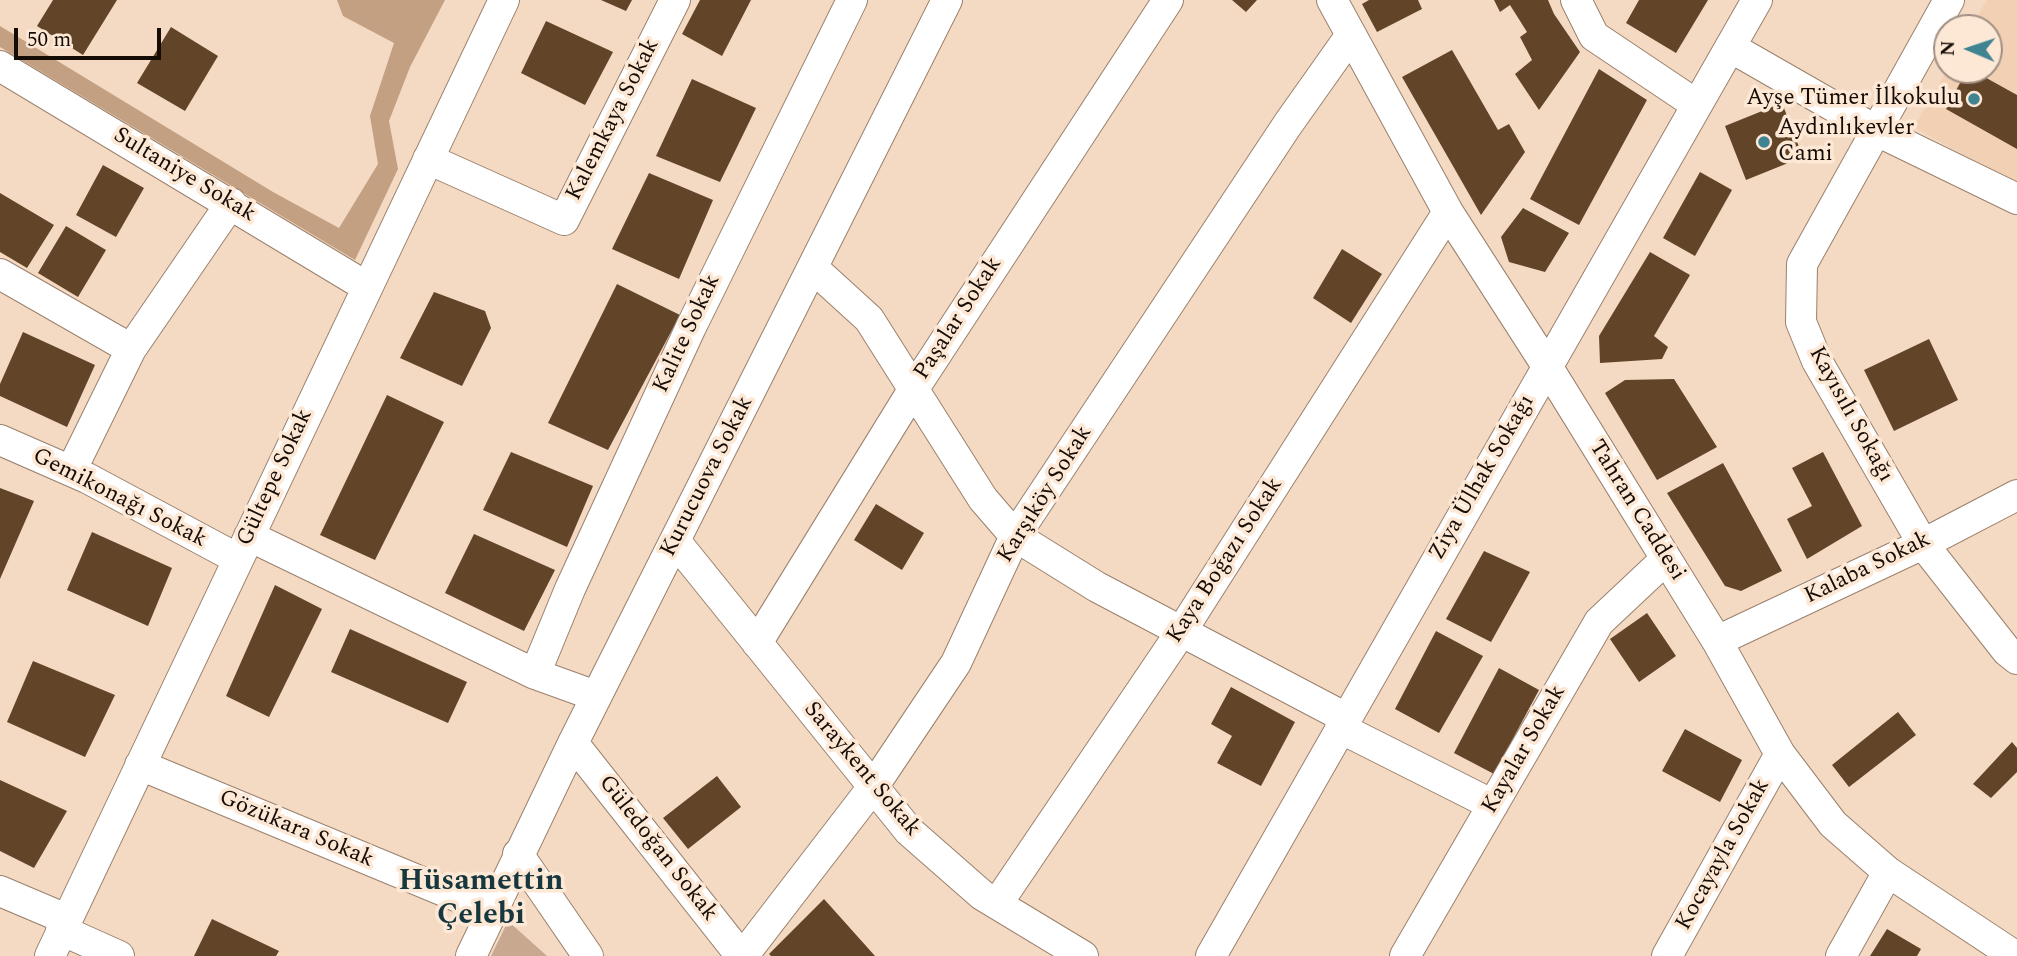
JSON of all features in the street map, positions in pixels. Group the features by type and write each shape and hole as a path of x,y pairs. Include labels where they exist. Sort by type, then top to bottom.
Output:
{"street":[{"name":"Gültepe Sokak","path":"59,935 504,0"},
{"name":"Kalemkaya Sokak","path":"428,159 564,220 675,0"},
{"name":"Kalite Sokak","path":"535,674 570,589 691,327 852,0"},
{"name":"Kurucuova Sokak","path":"471,956 596,696 947,0"},
{"name":"Paşalar Sokak","path":"757,643 914,390 1168,0"},
{"name":"Tahran Caddesi","path":"1332,0 1448,212 1717,641 1780,754 1833,824 1888,872 2015,956"},
{"path":"1576,0 1594,36 1697,105"},
{"name":"Ziya Ülhak Sokağı","path":"1211,956 1757,0"},
{"name":"Kayısılı Sokağı","path":"1949,0 1802,264 1801,322 1817,361 1923,544 2007,651 2017,659"},
{"name":"Karşıköy Sokak","path":"742,956 873,787 956,663 1015,536 1288,124 1351,35"},
{"path":"1730,47 1875,130 2017,199"},
{"name":"Sultaniye Sokak","path":"0,66 367,287"},
{"path":"71,471 131,349 231,204"},
{"name":"Kaya Boğazı Sokak","path":"997,904 1181,632 1448,212"},
{"path":"813,268 869,319 983,499 1015,536 1097,587 1493,805"},
{"path":"0,274 131,349"},
{"name":"Gemikonağı Sokak","path":"0,440 535,674 596,696"},
{"name":"Kalaba Sokak","path":"1717,641 1923,544 2017,495"},
{"name":"Saraykent Sokak","path":"676,542 908,831 982,895 1083,956"},
{"name":"Kayalar Sokak","path":"1405,956 1599,622 1665,560"},
{"name":"Güledoğan Sokak","path":"573,743 742,956"},
{"name":"Kocayayla Sokak","path":"1667,956 1780,754"},
{"name":"Gözükara Sokak","path":"140,765 492,911"},
{"path":"518,854 588,956"},
{"path":"1841,956 1888,872"},
{"path":"0,891 59,935 119,956"}],"shaded area":[{"path":"337,0 445,0 410,67 389,121 398,169 355,260 0,47 0,26 273,192 339,228 378,164 370,116 394,43 343,16"},
{"name":"Ayşe Tümer İlkokulu","path":"1987,0 2017,0 2017,186 1914,127 1939,84 2003,84 2003,14 1979,14"},
{"path":"508,921 547,956 491,956"}],"building":[{"path":"53,0 117,0 83,55 37,26"},
{"path":"601,0 632,0 626,11"},
{"path":"700,0 751,0 722,56 682,34"},
{"path":"1232,0 1257,0 1246,12"},
{"path":"1369,0 1418,0 1422,9 1377,32 1362,4"},
{"path":"1494,0 1548,0 1554,14 1580,52 1539,110 1515,74 1532,60 1520,37 1527,32 1510,5 1500,12"},
{"path":"1639,0 1708,0 1676,53 1626,23"},
{"path":"546,21 613,52 585,105 521,73"},
{"path":"171,27 218,56 185,111 137,83"},
{"path":"1452,50 1498,130 1509,124 1525,152 1481,215 1402,77"},
{"path":"1599,69 1647,100 1579,225 1530,199"},
{"path":"692,79 756,108 720,182 656,156"},
{"path":"1959,84 1997,84 2017,95 2017,149 1946,109"},
{"name":"Aydınlıkevler Cami","path":"1782,103 1803,157 1746,180 1725,126"},
{"path":"103,165 144,188 116,237 76,215"},
{"path":"1700,172 1732,190 1695,256 1663,238"},
{"path":"649,173 713,200 679,279 612,249"},
{"path":"0,193 54,225 27,268 0,252"},
{"path":"1523,208 1569,233 1545,272 1509,262 1501,237"},
{"path":"66,226 106,250 78,297 38,273"},
{"path":"1342,249 1382,274 1351,323 1313,298"},
{"path":"1650,252 1690,275 1654,336 1668,347 1662,359 1600,363 1599,336"},
{"path":"617,284 680,315 608,450 548,423"},
{"path":"434,292 485,311 491,328 462,386 400,358"},
{"path":"23,332 95,365 67,427 0,396 0,384"},
{"path":"1929,339 1958,400 1894,431 1864,370"},
{"path":"1674,379 1717,447 1657,480 1605,393 1625,380"},
{"path":"387,395 444,422 375,560 320,535"},
{"path":"511,452 593,486 567,547 483,510"},
{"path":"1823,452 1862,526 1807,559 1787,519 1812,506 1792,468"},
{"path":"1723,463 1782,571 1741,591 1725,586 1667,493"},
{"path":"0,488 34,501 0,579"},
{"path":"876,504 924,533 902,570 854,540"},
{"path":"92,532 172,568 148,626 67,590"},
{"path":"474,534 555,570 524,631 445,593"},
{"path":"1484,551 1530,572 1491,642 1446,619"},
{"path":"275,585 322,609 269,717 226,696"},
{"path":"1647,613 1676,656 1639,682 1610,639"},
{"path":"350,629 467,682 448,723 331,672"},
{"path":"1436,631 1483,656 1439,733 1395,709"},
{"path":"33,661 115,695 85,757 7,722"},
{"path":"1499,668 1539,690 1494,774 1454,753"},
{"path":"1231,687 1295,722 1261,786 1217,763 1232,736 1211,724"},
{"path":"1898,712 1916,735 1849,787 1832,765"},
{"path":"1685,729 1742,760 1720,802 1662,771"},
{"path":"2012,742 2017,748 2017,772 1991,798 1973,784"},
{"path":"717,776 741,807 688,849 663,818"},
{"path":"0,780 67,811 34,868 0,851"},
{"path":"824,899 875,956 771,956 769,954"},
{"path":"212,919 279,951 276,956 194,956"},
{"path":"1887,929 1921,949 1917,956 1870,956"}],"place":[{"name":"Ayşe Tümer İlkokulu","path":"1974,99"},
{"name":"Aydınlıkevler Cami","path":"1764,142"}],"district":[{"name":"Hüsamettin Çelebi","path":"481,900"}]}
